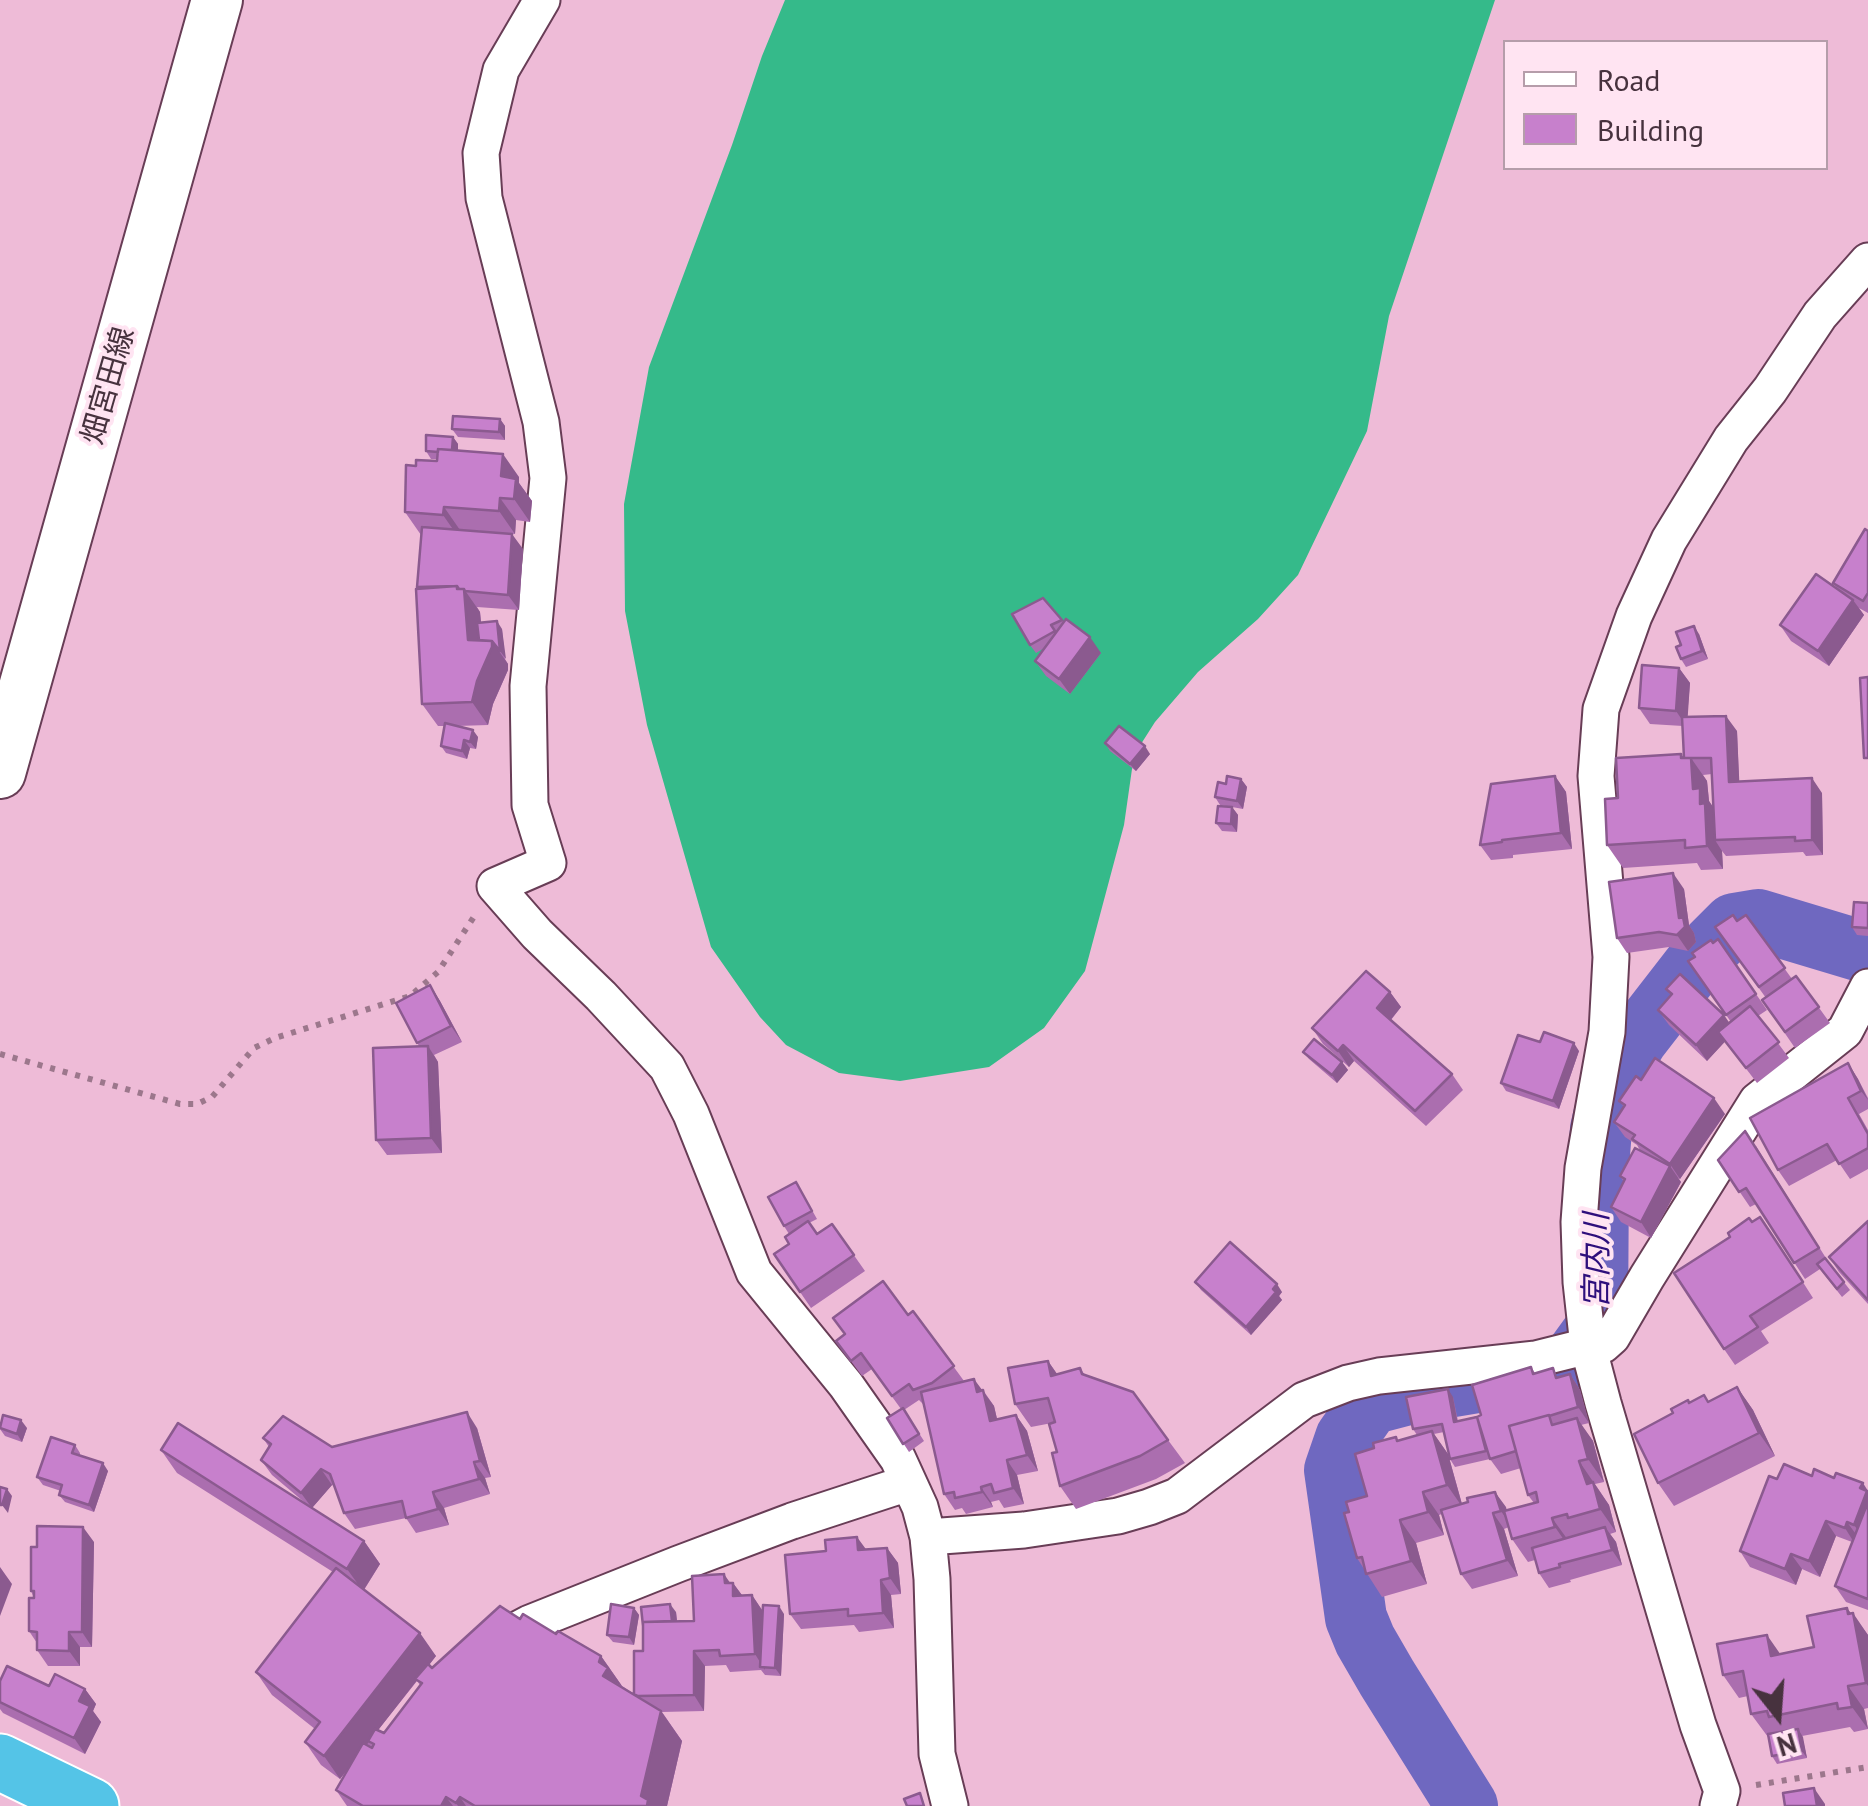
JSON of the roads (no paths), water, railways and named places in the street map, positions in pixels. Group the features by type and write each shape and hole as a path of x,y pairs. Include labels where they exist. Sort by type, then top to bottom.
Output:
{"highway":[{"path":"0,1762 92,1806"}],"main road":[{"name":"畑宮田線","path":"0,773 217,0"}],"street":[{"path":"542,0 501,70 481,153 484,198 541,422 548,478 528,686 530,805 548,863 495,886 667,1067 691,1114 754,1272 846,1385 898,1458 920,1507 928,1537 938,1754 950,1806"},
{"path":"1720,1798 1588,1346 1579,1222 1583,1168 1606,1032 1610,957 1596,776 1600,709 1634,616 1669,540 1731,439 1770,390 1820,315 1868,261"},
{"path":"928,1537 1024,1530 1149,1508 1178,1496 1304,1400 1348,1383 1379,1376 1536,1360 1603,1345 1612,1337 1757,1101 1845,1031 1868,987"},
{"path":"475,1657 530,1624 594,1598 792,1521 908,1483"}],"waterway":[{"name":"宮内川","path":"1467,1806 1387,1678 1356,1618 1335,1470 1346,1438 1370,1404 1412,1393 1568,1367 1597,1327 1598,1168 1601,1129 1611,1087 1637,1039 1699,959 1734,924 1758,920 1868,953"}]}
